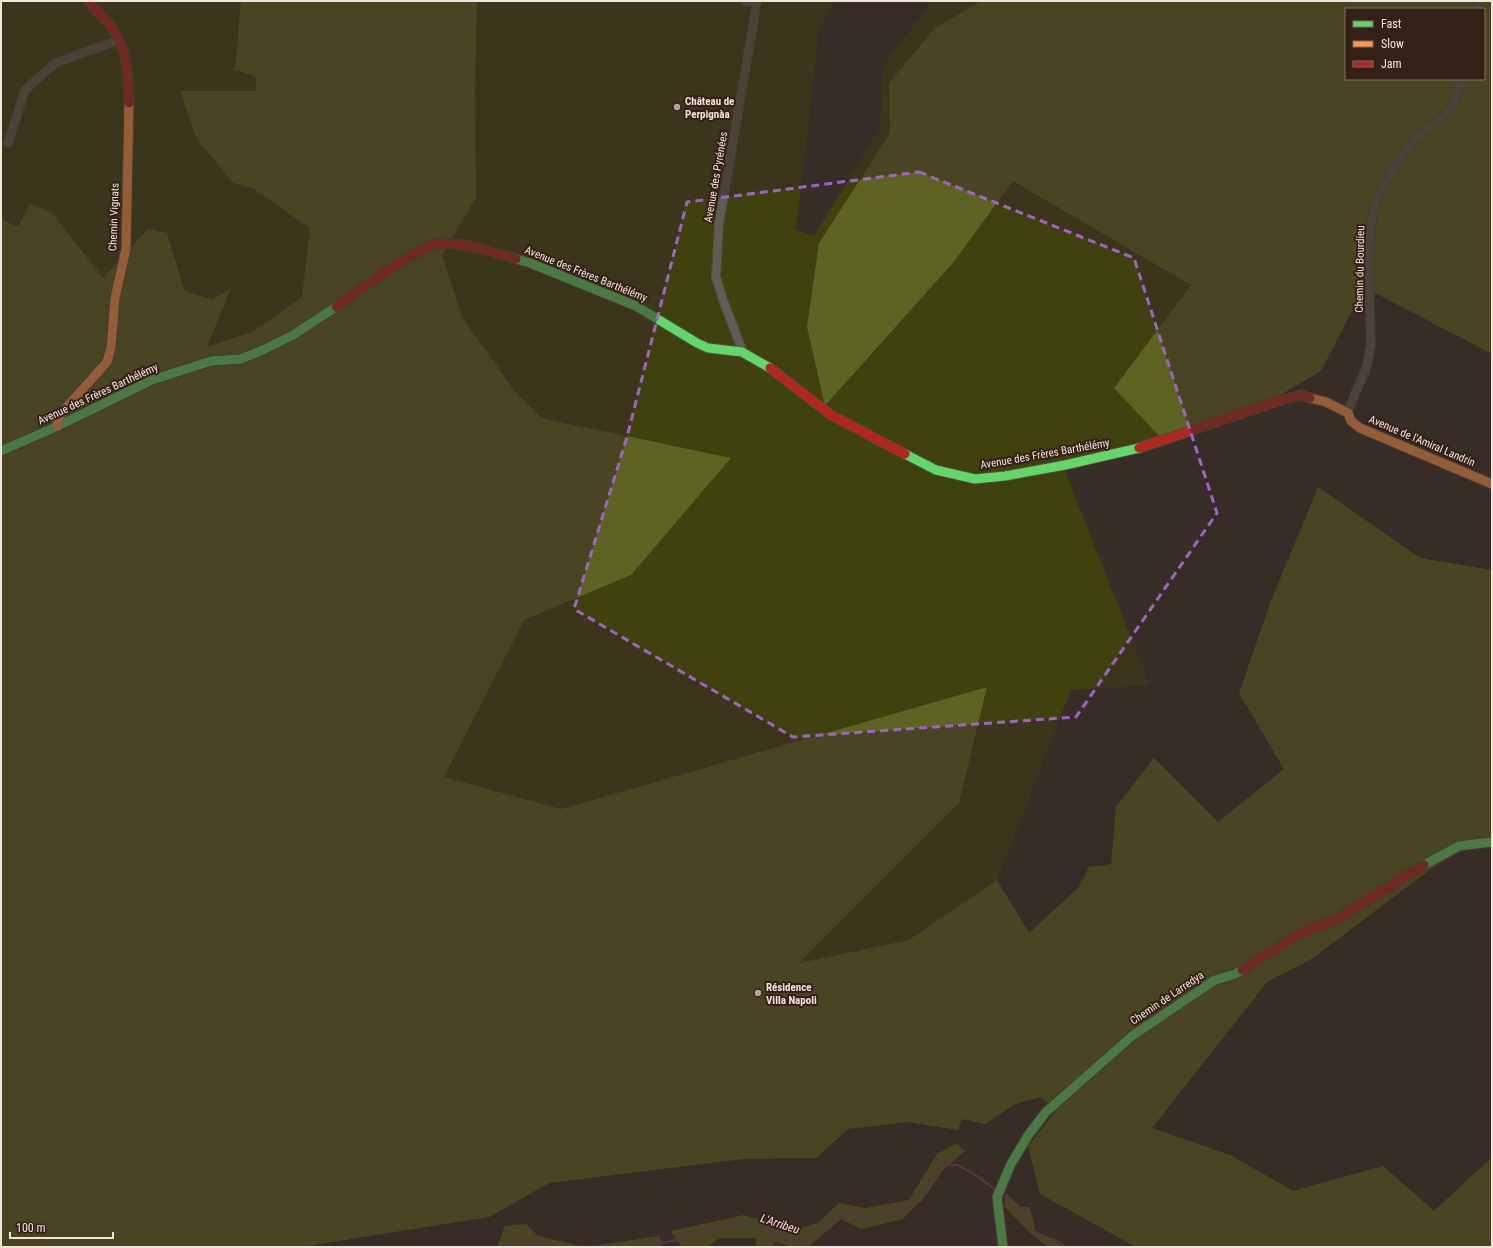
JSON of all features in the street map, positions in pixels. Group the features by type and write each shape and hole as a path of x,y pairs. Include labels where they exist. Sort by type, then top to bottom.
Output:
{"street":[{"name":"Chemin Vignats","path":"58,426 57,420 64,410 107,362 111,348 115,298 126,249 129,104 128,74 125,56 111,27 88,1"},
{"name":"Avenue des Pyrénées","path":"742,352 716,277 719,224 757,2 745,1"},
{"path":"8,142 25,90 55,63 118,40"},
{"name":"Chemin du Bourdieu","path":"1348,413 1370,357 1369,250 1373,209 1380,193 1406,151 1422,134 1450,110 1463,80"},
{"name":"Avenue des Frères Barthélémy","path":"1,451 58,426 152,380 211,361 241,359 265,349 293,335 326,315 392,267 432,244 450,243 475,247 530,263 636,306 697,343 708,348 742,352 768,366 831,415 843,422 936,470 975,479 1005,476 1122,453 1170,439 1285,399 1301,395 1326,402 1348,413"},
{"name":"Avenue de l'Amiral Landrin","path":"1348,413 1352,421 1360,428 1492,484"},
{"name":"Chemin de Larredya","path":"1003,1247 997,1197 1011,1164 1029,1134 1046,1112 1132,1036 1215,980 1235,974 1296,936 1335,920 1438,857 1459,846 1492,842"}],"highlighted area":[{"path":"919,172 1134,258 1217,513 1076,717 793,737 574,609 627,437 687,202"}],"green space":[{"path":"1,1 241,1 235,69 255,76 257,91 181,91 233,183 254,189 310,228 302,297 254,331 207,348 231,289 212,300 184,290 167,233 148,229 103,278 52,213 18,227 1,219"},
{"path":"241,1 477,1 475,91 476,198 442,255 462,317 514,390 541,418 731,458 631,575 524,620 444,777 561,809 987,687 959,803 799,963 909,940 997,880 1029,933 1079,887 1089,867 1111,864 1116,807 1154,758 1218,822 1284,769 1239,693 1271,601 1318,487 1420,558 1492,570 1492,844 1465,849 1432,868 1313,958 1267,982 1152,1128 1230,1155 1293,1191 1383,1166 1434,1211 1492,1157 1492,1247 1136,1247 1040,1194 1028,1146 1055,1112 1041,1097 1015,1104 985,1124 962,1119 958,1130 907,1122 848,1129 816,1158 743,1159 549,1183 489,1217 313,1245 291,1247 1,1247 1,219 18,227 30,204 52,213 103,278 148,229 167,233 184,290 212,300 231,288 207,347 254,331 302,297 310,228 254,189 233,183 197,139 180,91 257,91 255,76 235,70"},
{"path":"477,1 835,1 819,28 796,230 814,236 880,128 883,66 932,1 981,1 934,29 889,83 890,133 819,243 826,406 953,263 1013,181 1191,285 1114,388 1161,438 1061,461 1150,685 1071,690 997,880 909,940 798,963 959,803 987,687 561,809 444,777 524,620 631,575 603,431 541,418 514,390 462,317 442,255 476,198 475,91"},
{"path":"981,1 1492,1 1492,354 1364,287 1321,371 1260,407 1161,438 1114,388 1191,285 1013,181 953,263 825,406 807,327 819,243 890,133 889,83 934,29"},
{"path":"956,1144 965,1151 943,1170 927,1194 903,1219 861,1229 841,1219 808,1247 792,1247 774,1241 773,1247 756,1247 756,1238 720,1238 707,1247 682,1247 671,1231 744,1215 792,1230 818,1223 839,1203 865,1208 909,1200 937,1154"},
{"path":"1006,1193 1020,1207 1030,1207 1035,1230 1063,1247 1048,1247 1031,1234 1004,1206"},
{"path":"526,1224 538,1236 585,1247 497,1247 505,1226"},
{"path":"659,1236 663,1247 586,1247"}],"waterway":[{"name":"L'Arribeu","path":"644,1247 727,1227 740,1222 748,1222 782,1237 802,1241 819,1232 845,1212 850,1211 864,1218 911,1207 921,1201 934,1173 941,1167 948,1165 958,1165 977,1176 996,1190"},
{"name":"L'Arribeu","path":"1004,1197 1021,1212 1032,1232 1057,1241 1066,1247"},
{"name":"L'Arribeu","path":"502,1247 515,1242 529,1242 557,1247"}],"traffic: fast":[{"path":"516,259 530,263 636,306 697,343 708,348 742,352 770,368"},
{"path":"1,451 58,426 152,380 211,361 241,359 265,349 293,335 336,307"},
{"path":"905,454 936,470 975,479 1005,476 1065,465 1139,448"},
{"path":"1424,865 1459,846 1492,842"},
{"path":"1003,1247 997,1197 1011,1164 1029,1134 1046,1112 1132,1036 1215,980 1235,974 1242,970"}],"traffic: slow":[{"path":"58,426 57,420 64,410 107,362 111,348 115,298 126,249 129,103"},
{"path":"1310,398 1326,402 1348,413 1351,421 1360,428 1492,484"}],"traffic: jam":[{"path":"88,1 111,27 121,44 126,63 129,103"},
{"path":"336,307 392,267 432,244 450,243 475,247 516,259"},
{"path":"770,368 831,415 905,454"},
{"path":"1139,448 1285,399 1301,395 1310,398"},
{"path":"1242,970 1295,936 1335,920 1424,865"}],"place":[{"name":"Château de Perpignàa","path":"677,107"},
{"name":"Résidence Villa Napoli","path":"758,993"}]}
